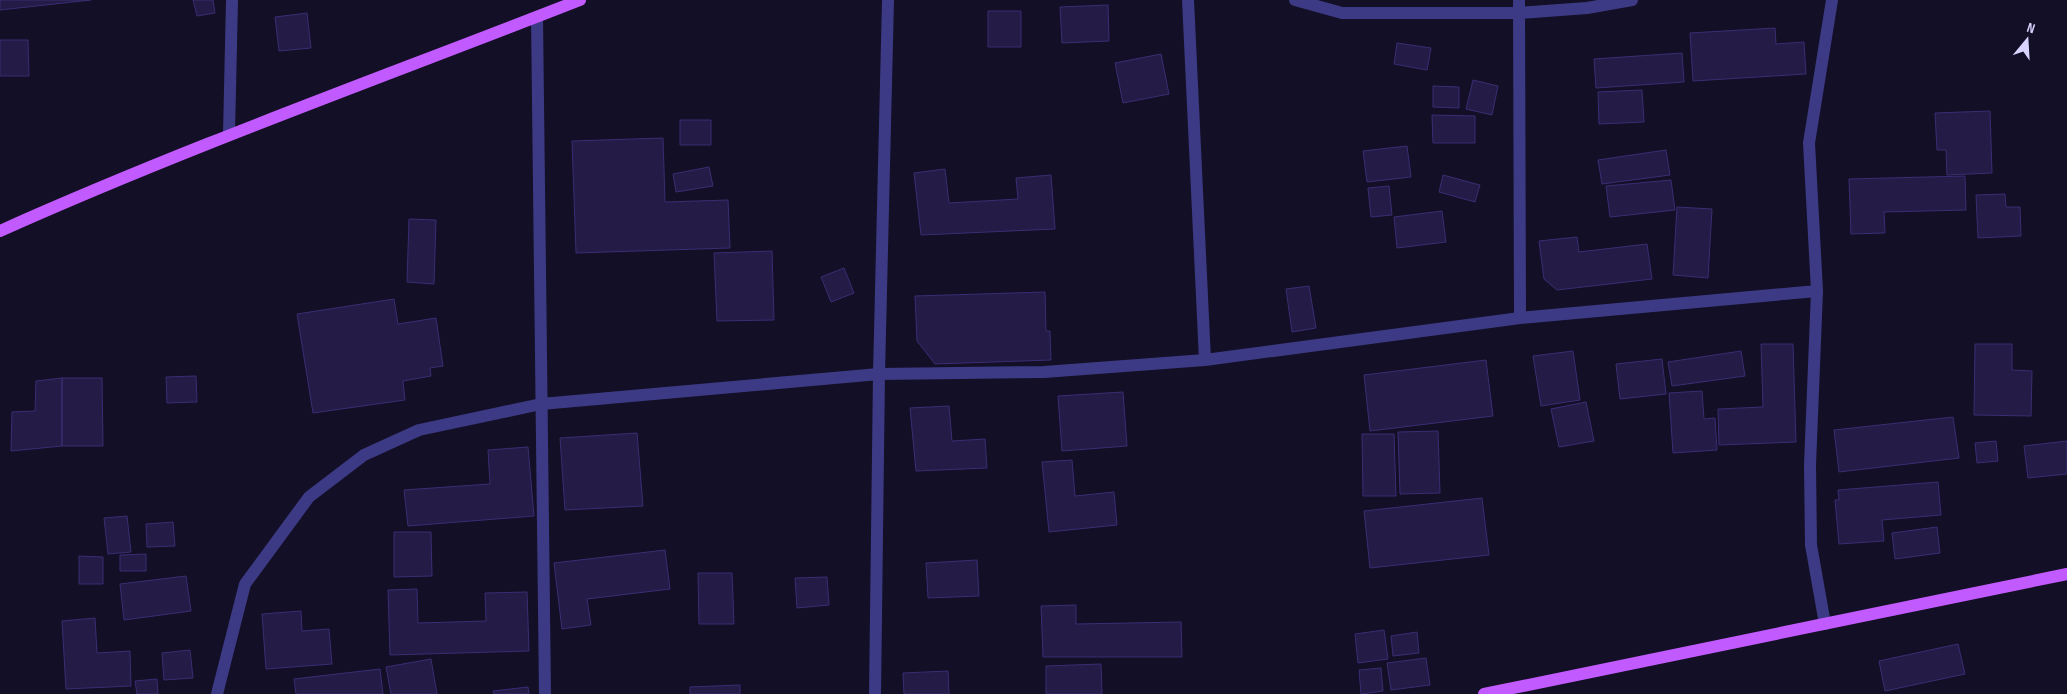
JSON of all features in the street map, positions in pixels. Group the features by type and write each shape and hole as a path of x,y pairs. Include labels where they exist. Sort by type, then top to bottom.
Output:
{"main road":[{"path":"0,231 69,200 230,134 580,0"},
{"path":"1484,694 2067,574"}],"street":[{"path":"230,134 232,0"},
{"path":"875,694 879,374 888,0"},
{"path":"1188,0 1205,360"},
{"path":"1295,0 1342,13 1519,6 1587,8 1632,0"},
{"path":"1825,624 1811,545 1810,465 1817,290 1809,143 1832,0"},
{"path":"1519,6 1520,318"},
{"path":"537,17 544,694"},
{"path":"217,694 246,584 309,497 364,455 419,430 541,404 879,374 1044,372 1205,360 1520,318 1817,290"}],"building":[{"path":"0,0 91,0 0,10"},
{"path":"193,0 213,0 215,13 197,16"},
{"path":"1108,5 1109,41 1062,43 1060,7"},
{"path":"988,11 1021,11 1021,47 988,47"},
{"path":"307,13 311,48 279,51 275,17"},
{"path":"1775,28 1776,44 1804,42 1806,74 1693,81 1690,33"},
{"path":"0,40 28,40 29,76 0,76"},
{"path":"1397,43 1431,48 1427,70 1394,64"},
{"path":"1682,53 1684,82 1596,88 1594,59"},
{"path":"1161,54 1169,94 1123,103 1115,63"},
{"path":"1473,80 1498,86 1492,115 1466,109"},
{"path":"1433,86 1459,87 1459,108 1433,107"},
{"path":"1642,90 1644,122 1599,124 1598,92"},
{"path":"1990,111 1992,173 1947,175 1946,150 1937,150 1935,113"},
{"path":"1432,115 1475,116 1475,143 1433,143"},
{"path":"680,120 711,120 711,145 680,145"},
{"path":"663,138 665,202 728,200 730,248 576,253 572,141"},
{"path":"1407,146 1411,177 1367,182 1363,151"},
{"path":"1666,150 1670,175 1602,184 1598,160"},
{"path":"709,167 713,186 676,192 673,174"},
{"path":"945,169 949,203 1018,199 1016,178 1051,175 1055,229 921,235 914,173"},
{"path":"1443,175 1480,185 1475,202 1439,192"},
{"path":"1965,176 1966,210 1884,212 1885,233 1851,234 1849,179"},
{"path":"1671,180 1675,210 1610,217 1606,186"},
{"path":"1389,186 1392,215 1371,217 1368,188"},
{"path":"2005,194 2006,207 2020,207 2021,236 1978,238 1976,195"},
{"path":"1677,207 1712,209 1708,278 1673,275"},
{"path":"1442,211 1446,242 1397,248 1394,217"},
{"path":"409,219 436,220 434,284 407,282"},
{"path":"1577,237 1579,252 1647,244 1652,279 1557,290 1544,279 1539,241"},
{"path":"772,251 774,320 717,321 714,253"},
{"path":"844,268 854,293 831,302 821,277"},
{"path":"1309,286 1316,328 1292,332 1286,289"},
{"path":"1045,292 1046,331 1050,331 1051,360 935,364 917,341 915,296"},
{"path":"394,299 398,324 436,318 443,366 430,368 431,376 403,381 405,400 313,413 297,314"},
{"path":"1761,344 1793,344 1796,442 1719,445 1718,409 1763,407"},
{"path":"1975,344 2012,344 2012,370 2032,371 2031,416 1974,415"},
{"path":"1573,351 1580,400 1541,406 1533,356"},
{"path":"1741,351 1745,376 1672,386 1668,362"},
{"path":"1662,359 1666,394 1620,399 1616,364"},
{"path":"1486,360 1493,416 1370,431 1364,375"},
{"path":"196,376 197,402 167,403 166,377"},
{"path":"62,378 102,378 103,446 62,446"},
{"path":"62,378 62,446 11,451 12,412 35,411 36,381"},
{"path":"1702,391 1704,419 1715,418 1717,450 1673,453 1669,393"},
{"path":"1123,392 1127,446 1062,451 1058,396"},
{"path":"1586,402 1594,441 1559,447 1551,409"},
{"path":"949,406 952,441 985,439 987,468 916,471 910,408"},
{"path":"1953,417 1959,458 1839,472 1834,430"},
{"path":"1438,431 1440,493 1400,494 1398,432"},
{"path":"637,433 643,506 565,510 560,438"},
{"path":"1362,434 1394,434 1396,496 1363,496"},
{"path":"1996,441 1998,461 1977,463 1975,443"},
{"path":"2067,441 2067,474 2028,478 2024,446"},
{"path":"528,447 534,516 408,526 404,490 490,484 488,450"},
{"path":"1072,460 1075,496 1114,492 1117,525 1049,532 1042,462"},
{"path":"1938,482 1941,515 1882,520 1884,541 1839,544 1835,500 1839,500 1838,490"},
{"path":"1482,498 1489,555 1370,568 1364,511"},
{"path":"127,516 131,552 108,554 104,518"},
{"path":"173,522 175,546 147,547 146,524"},
{"path":"1937,527 1940,553 1895,559 1892,533"},
{"path":"394,532 431,532 432,576 394,577"},
{"path":"665,550 670,589 587,599 591,625 562,629 554,563"},
{"path":"146,554 146,571 120,571 120,555"},
{"path":"79,556 103,557 103,584 79,584"},
{"path":"977,560 979,596 928,598 926,563"},
{"path":"698,573 732,573 734,624 699,624"},
{"path":"186,576 191,611 124,620 120,584"},
{"path":"827,577 829,605 797,608 795,578"},
{"path":"417,589 418,623 486,621 485,593 527,592 529,651 390,655 388,590"},
{"path":"1076,605 1076,624 1181,622 1182,657 1043,657 1041,606"},
{"path":"301,611 302,631 329,629 332,664 266,669 262,614"},
{"path":"95,618 97,653 130,651 131,686 66,689 62,621"},
{"path":"1384,630 1388,659 1358,663 1355,634"},
{"path":"1417,632 1419,653 1393,656 1391,636"},
{"path":"1958,644 1965,674 1885,691 1879,661"},
{"path":"190,650 193,678 164,680 162,653"},
{"path":"1426,658 1430,685 1391,690 1387,663"},
{"path":"431,659 437,694 391,694 386,667"},
{"path":"1101,664 1102,694 1046,694 1046,666"},
{"path":"1381,668 1383,691 1361,694 1359,670"},
{"path":"380,669 383,694 296,694 294,679"},
{"path":"948,671 949,694 904,694 903,673"},
{"path":"157,679 158,694 137,694 135,681"},
{"path":"740,685 740,694 690,694 690,687"},
{"path":"528,687 529,694 494,694 493,691"}]}
